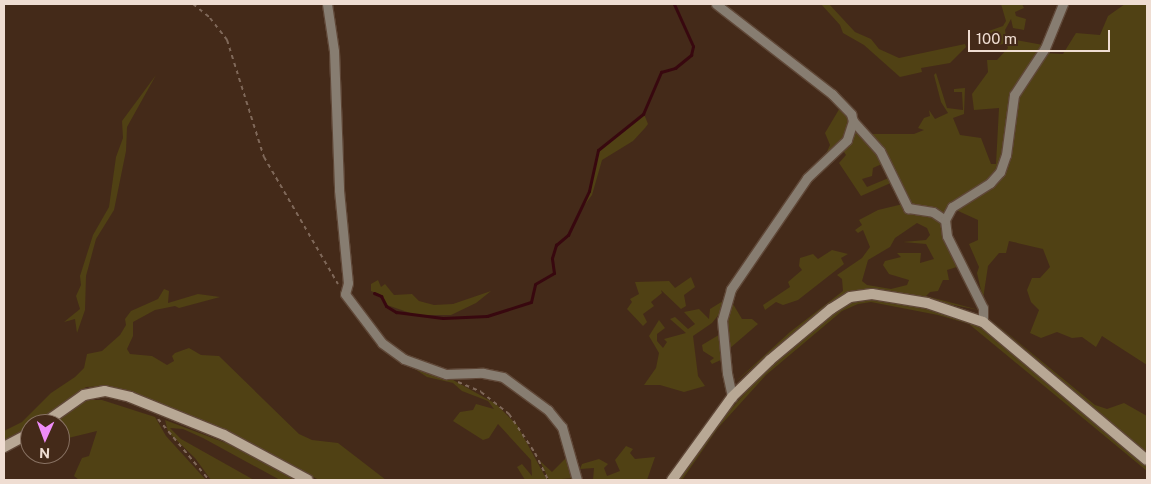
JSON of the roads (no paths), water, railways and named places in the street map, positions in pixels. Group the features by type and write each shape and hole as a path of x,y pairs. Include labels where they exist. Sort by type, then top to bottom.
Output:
{"main road":[{"path":"672,480 732,397 799,332 850,297 872,294 903,298 983,322 1147,460"},
{"path":"59,414 94,392 130,397 156,410 224,435 308,480"},
{"path":"4,447 20,438"}],"street":[{"path":"327,4 334,51 339,190 348,283 345,294 372,331 394,353 420,366 446,374 483,373 503,377 548,410 562,428 576,480"},
{"path":"716,4 811,76 844,105 853,121 880,151 908,208 933,212 945,220"},
{"path":"983,322 983,308 948,236 945,220 952,206 990,183 1000,172 1006,155 1014,95 1044,48 1063,4"},
{"path":"732,397 722,320 731,289 807,178 847,140 853,121"}],"waterway":[{"path":"374,293 381,296 386,306 396,312 443,318 487,316 531,302 535,284 554,273 552,258 556,245 568,235 589,191 598,150 643,114 661,72 675,68 691,55 693,46 674,4"}]}
